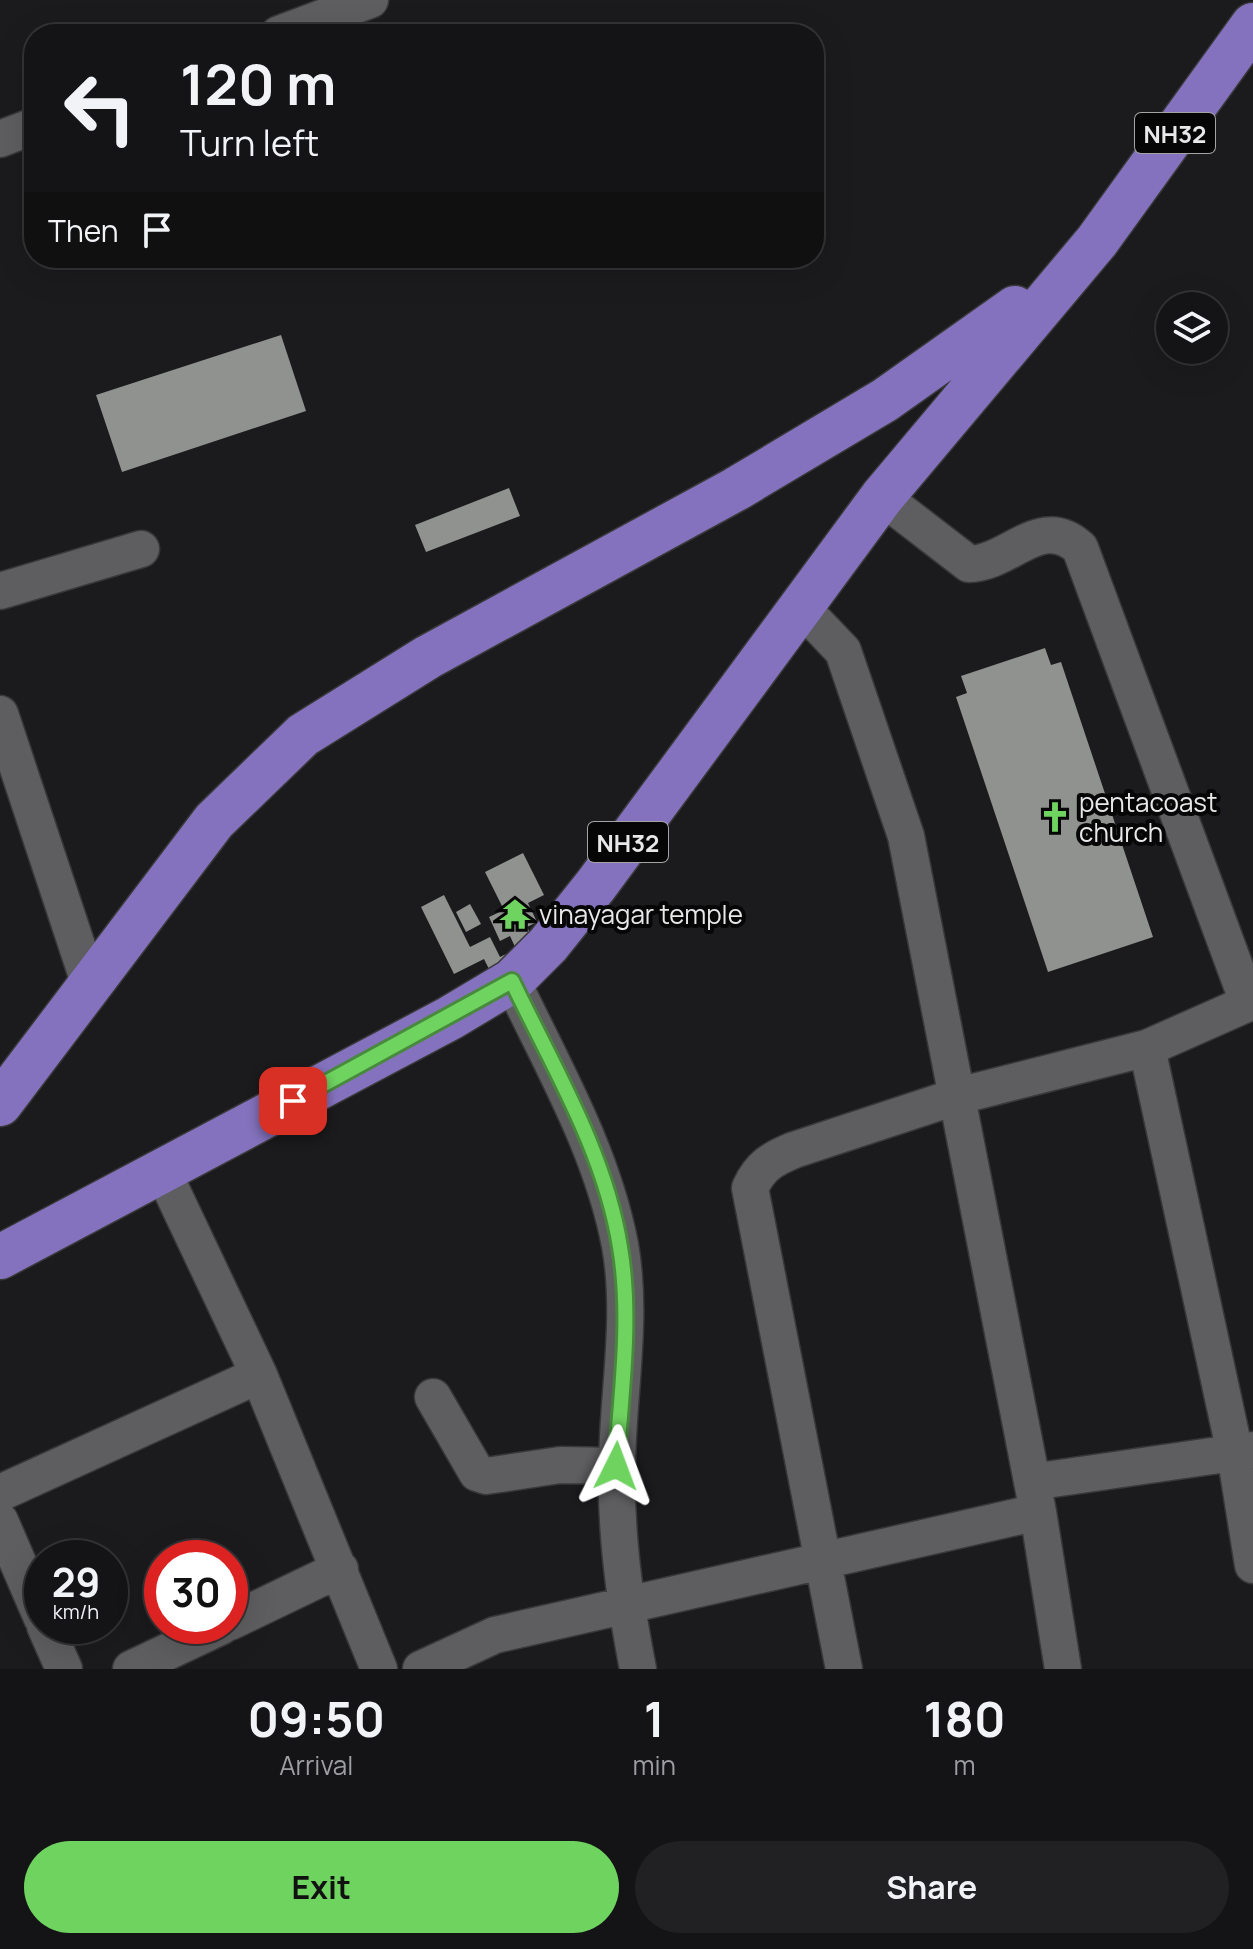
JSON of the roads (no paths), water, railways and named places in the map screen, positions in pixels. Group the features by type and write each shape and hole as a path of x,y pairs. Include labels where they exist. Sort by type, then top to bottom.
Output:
{"highway":[{"name":"NH32","path":"0,1257 450,1018 512,981 548,945 586,897 882,497 1097,241 1253,25"},
{"name":"NH32","path":"0,1104 89,982 214,821 303,735 428,657 736,489 885,400 985,332 1097,241"},
{"path":"885,400 904,403 924,420 926,431 922,449"}],"street":[{"path":"306,24 370,0"},
{"path":"0,139 24,130"},
{"path":"844,1669 750,1188 758,1170 770,1160 958,1096 1147,1048 1251,1001 1080,548 1067,536 1046,534 969,564 882,497"},
{"path":"0,591 141,549"},
{"path":"801,607 843,651 906,836 1035,1497 1063,1669"},
{"path":"0,714 89,982"},
{"path":"512,981 595,1153 620,1246 625,1315 616,1466 626,1607 638,1669"},
{"path":"1147,1048 1244,1451 1253,1565"},
{"path":"162,1170 259,1375 379,1669"},
{"path":"0,1493 259,1375"},
{"path":"433,1397 477,1473 486,1476 560,1465 616,1466"},
{"path":"421,1669 495,1635 825,1563 1035,1497 1244,1451"},
{"path":"0,1521 24,1576"},
{"path":"248,1613 340,1569"},
{"path":"53,1644 64,1669"},
{"path":"131,1669 171,1661 196,1644"}],"place":[{"name":"pentacoast church","path":"1055,817"},
{"name":"vinayagar temple","path":"515,914"}]}
